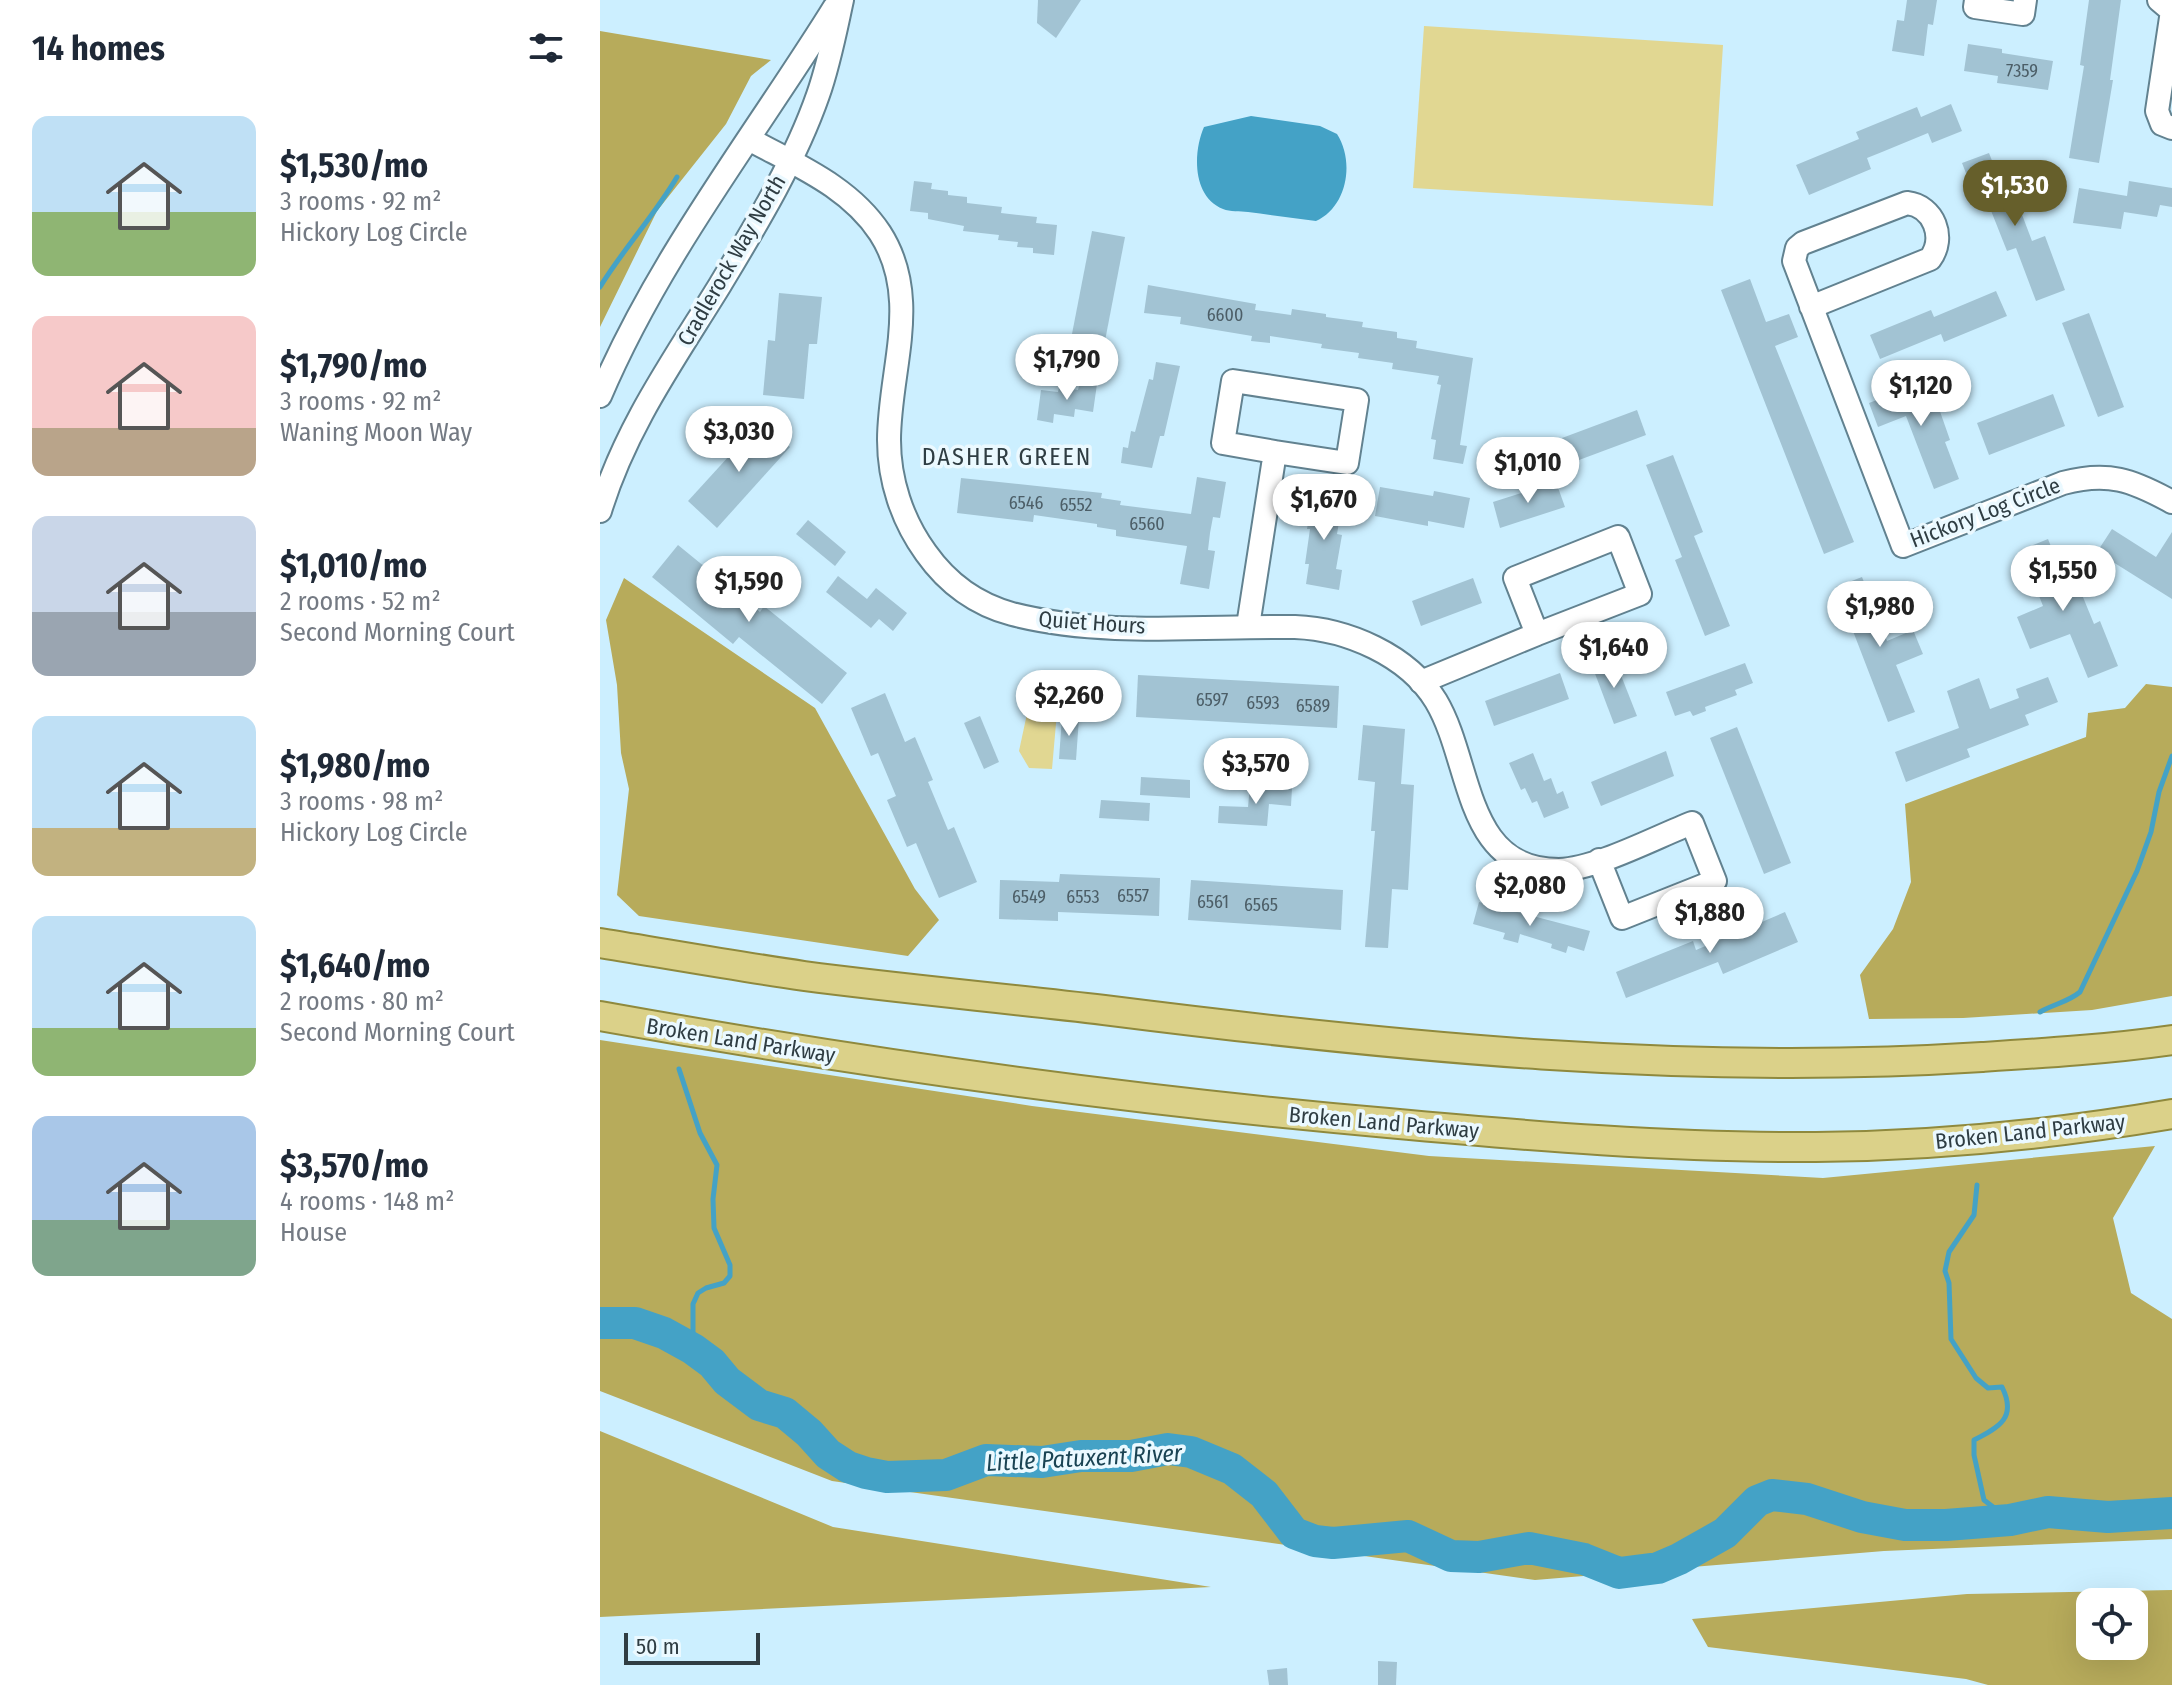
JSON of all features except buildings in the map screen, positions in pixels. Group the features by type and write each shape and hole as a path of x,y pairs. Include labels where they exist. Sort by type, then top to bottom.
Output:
{"main road":[{"path":"600,943 809,976 1214,1024 1335,1038 1596,1060 1726,1064 1895,1062 2027,1054 2172,1040"},
{"name":"Broken Land Parkway","path":"600,1016 859,1059 1186,1103 1587,1139 1701,1146 1803,1147 1916,1143 2032,1133 2172,1114"}],"street":[{"name":"Cradlerock Way North","path":"600,396 637,319 749,139 841,0"},
{"name":"Cradlerock Way North","path":"600,511 612,472 654,389 728,271 788,161 817,97 832,50 841,0"},
{"path":"1976,0 1975,7 2023,14 2025,0"},
{"path":"2159,0 2172,11 2157,111 2162,124 2172,128"},
{"name":"Quiet Hours","path":"749,139 830,184 868,216 882,236 897,272 902,322 890,417 891,467 904,516 919,543 952,585 986,606 1047,622 1096,627 1320,628 1342,634 1384,653 1421,682 1434,699 1445,718 1479,820 1490,839 1506,855 1524,864 1560,870 1579,868 1599,860 1692,823 1715,881 1622,918 1599,860"},
{"name":"Hickory Log Circle","path":"1811,307 1930,259 1935,252 1938,235 1929,212 1907,203 1797,248 1794,261 1811,307 1903,546 2081,478 2100,476 2128,480 2172,502"},
{"path":"1233,381 1357,400 1347,463 1275,452 1223,443 1233,381"},
{"path":"1248,626 1275,452"},
{"path":"1421,682 1640,594 1618,537 1515,578 1537,634"}],"shaded area":[{"path":"1424,26 1723,45 1713,206 1413,188"},
{"path":"600,31 771,60 751,76 726,124 657,211 600,327"},
{"path":"624,578 815,708 915,889 939,920 908,956 639,916 617,895 629,789 621,753 617,685 606,620"},
{"path":"2146,684 2172,687 2172,996 2092,1010 1963,1018 1869,1019 1860,975 1893,929 1911,882 1905,804 2086,737 2088,713 2125,708"},
{"path":"1028,709 1057,712 1052,769 1029,768 1019,751"},
{"path":"600,1040 1032,1106 1429,1156 1823,1178 2155,1146 2113,1218 2131,1293 2172,1319 2172,1539 1884,1551 1535,1580 832,1481 600,1391"},
{"path":"600,1431 833,1527 1211,1587 600,1617"},
{"path":"2148,1590 2172,1590 2172,1685 1988,1685 1966,1679 1708,1647 1692,1619 1967,1594 2076,1592 2076,1660 2148,1660"}],"water":[{"path":"1251,116 1320,126 1337,134 1346,157 1345,183 1341,195 1327,214 1316,221 1229,211 1205,195 1197,161 1204,127"}],"waterway":[{"path":"600,287 677,177"},
{"path":"2040,1012 2080,992 2137,871 2172,756"},
{"path":"679,1069 700,1133 717,1165 714,1228 730,1265 730,1276 724,1283 698,1293 693,1304 693,1349"},
{"path":"1977,1185 1974,1215 1949,1252 1945,1271 1949,1283 1951,1339 1976,1378 1988,1388 2002,1387 2006,1397 2007,1414 1998,1425 1974,1440 1974,1455 1984,1500 2010,1520"},
{"name":"Little Patuxent River","path":"600,1323 635,1323 664,1333 693,1349 712,1363 727,1381 759,1405 785,1413 828,1454 848,1467 866,1473 887,1477 946,1475 986,1460 1042,1462 1081,1456 1131,1456 1168,1449 1191,1452 1232,1469 1264,1494 1294,1533 1315,1541 1333,1543 1408,1536 1451,1556 1479,1557 1529,1548 1584,1559 1619,1573 1658,1568 1679,1559 1725,1533 1757,1501 1772,1495 1807,1499 1862,1517 1905,1525 2010,1520 2048,1512 2108,1517 2172,1513"}],"district":[{"name":"DASHER GREEN","path":"1007,457"}]}
